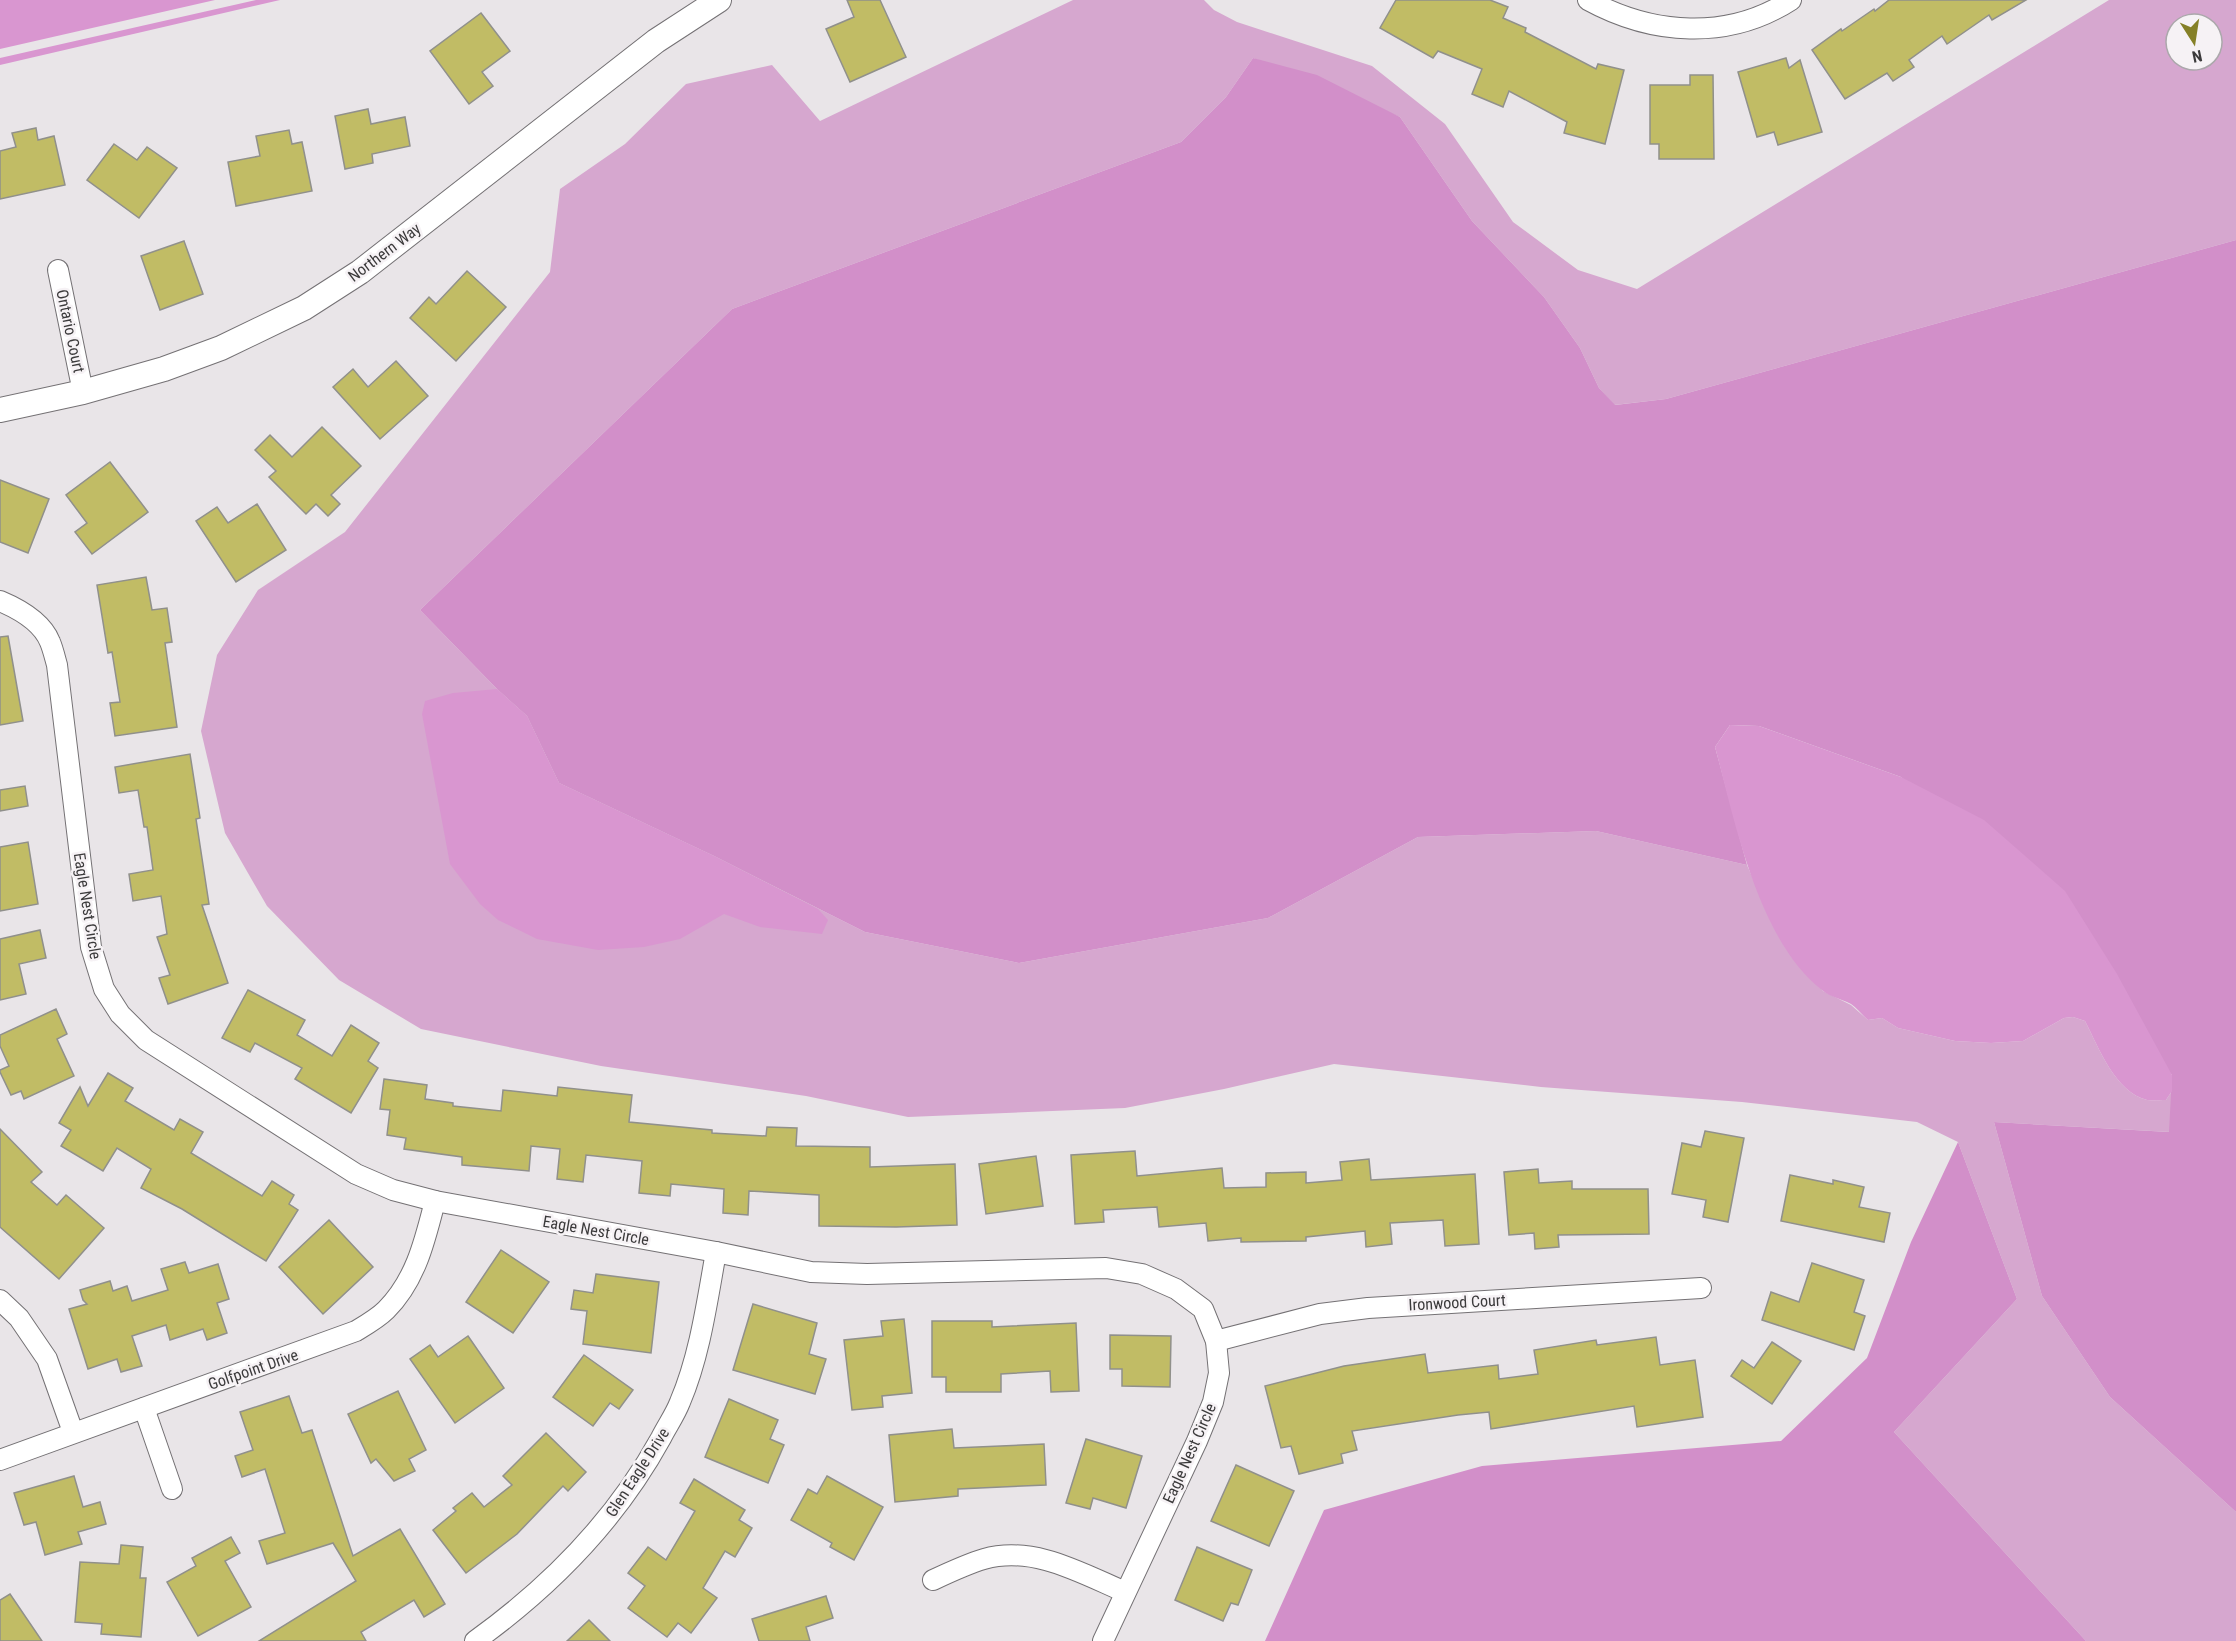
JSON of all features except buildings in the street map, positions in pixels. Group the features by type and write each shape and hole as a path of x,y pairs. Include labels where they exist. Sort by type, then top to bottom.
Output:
{"street":[{"name":"Northern Way","path":"0,410 83,392 164,369 221,348 304,308 360,272 657,41 719,0"},
{"path":"1588,0 1641,23 1676,28 1711,28 1745,22 1779,8 1791,0"},
{"name":"Ontario Court","path":"58,270 83,392"},
{"name":"Eagle Nest Circle","path":"0,601 16,607 38,625 50,641 57,665 91,947 104,988 120,1014 146,1040 356,1174 393,1190 435,1201 716,1252 811,1272 867,1274 1106,1268 1142,1274 1176,1288 1203,1309 1216,1341 1219,1373 1213,1402 1103,1641"},
{"name":"Golfpoint Drive","path":"0,1460 356,1331 386,1311 406,1284 421,1254 435,1201"},
{"name":"Glen Eagle Drive","path":"485,1638 543,1587 603,1525 649,1459 680,1403 698,1346 716,1252"},
{"name":"Ironwood Court","path":"1216,1341 1320,1314 1368,1308 1701,1288"},
{"path":"0,1300 19,1318 47,1359 74,1432"},
{"path":"144,1408 172,1489"},
{"path":"933,1580 986,1558 1020,1555 1053,1561 1125,1592"}],"shaded area":[{"path":"0,0 215,0 0,49"},
{"path":"256,0 280,0 0,65 0,58"},
{"path":"1073,0 1204,0 1214,10 1237,22 1372,66 1445,124 1513,222 1578,270 1637,289 2109,0 2236,0 2236,240 1666,399 1614,405 1599,388 1580,348 1544,297 1472,221 1400,117 1253,58 1226,97 1181,142 732,309 420,610 497,689 527,716 559,783 714,856 865,932 1019,963 1268,918 1418,837 1596,831 1747,865 1773,925 1823,991 1851,1005 1868,1020 1882,1018 1898,1028 1955,1041 1991,1043 2023,1041 2064,1018 2073,1017 2085,1021 2109,1068 2126,1088 2147,1100 2166,1100 2172,1091 2170,1132 1994,1122 2042,1296 2110,1397 2236,1512 2236,1641 2086,1641 1894,1432 2017,1299 1958,1142 1917,1122 1742,1102 1541,1087 1334,1064 1224,1089 1125,1108 908,1117 806,1096 601,1066 421,1029 339,980 267,906 225,833 201,731 217,655 258,590 345,532 550,272 560,189 625,144 686,84 772,65 820,121"},
{"path":"1253,58 1317,75 1400,117 1472,221 1544,297 1580,348 1599,388 1615,405 1666,399 2236,240 2236,1512 2110,1397 2042,1296 1994,1122 2169,1132 2172,1075 1901,777 1759,726 1730,725 1715,747 1747,865 1596,831 1418,837 1268,918 1019,963 865,932 714,856 559,783 527,716 497,689 420,610 732,309 1181,142 1226,97"},
{"path":"497,689 527,716 559,783 714,856 818,909 828,920 822,934 760,927 724,914 680,939 644,947 598,950 537,939 498,920 480,904 450,864 422,714 425,701 453,693"},
{"path":"1730,725 1759,726 1901,777 1984,820 2065,891 2117,974 2172,1075 2172,1091 2166,1100 2147,1100 2126,1088 2109,1068 2085,1021 2073,1017 2064,1018 2023,1041 1991,1043 1955,1041 1898,1028 1882,1018 1868,1020 1851,1004 1822,990 1800,968 1781,941 1765,911 1752,878 1715,747"},
{"path":"1958,1142 2017,1299 1894,1432 2086,1641 1265,1641 1324,1510 1482,1466 1781,1441 1867,1358 1911,1242"}]}
